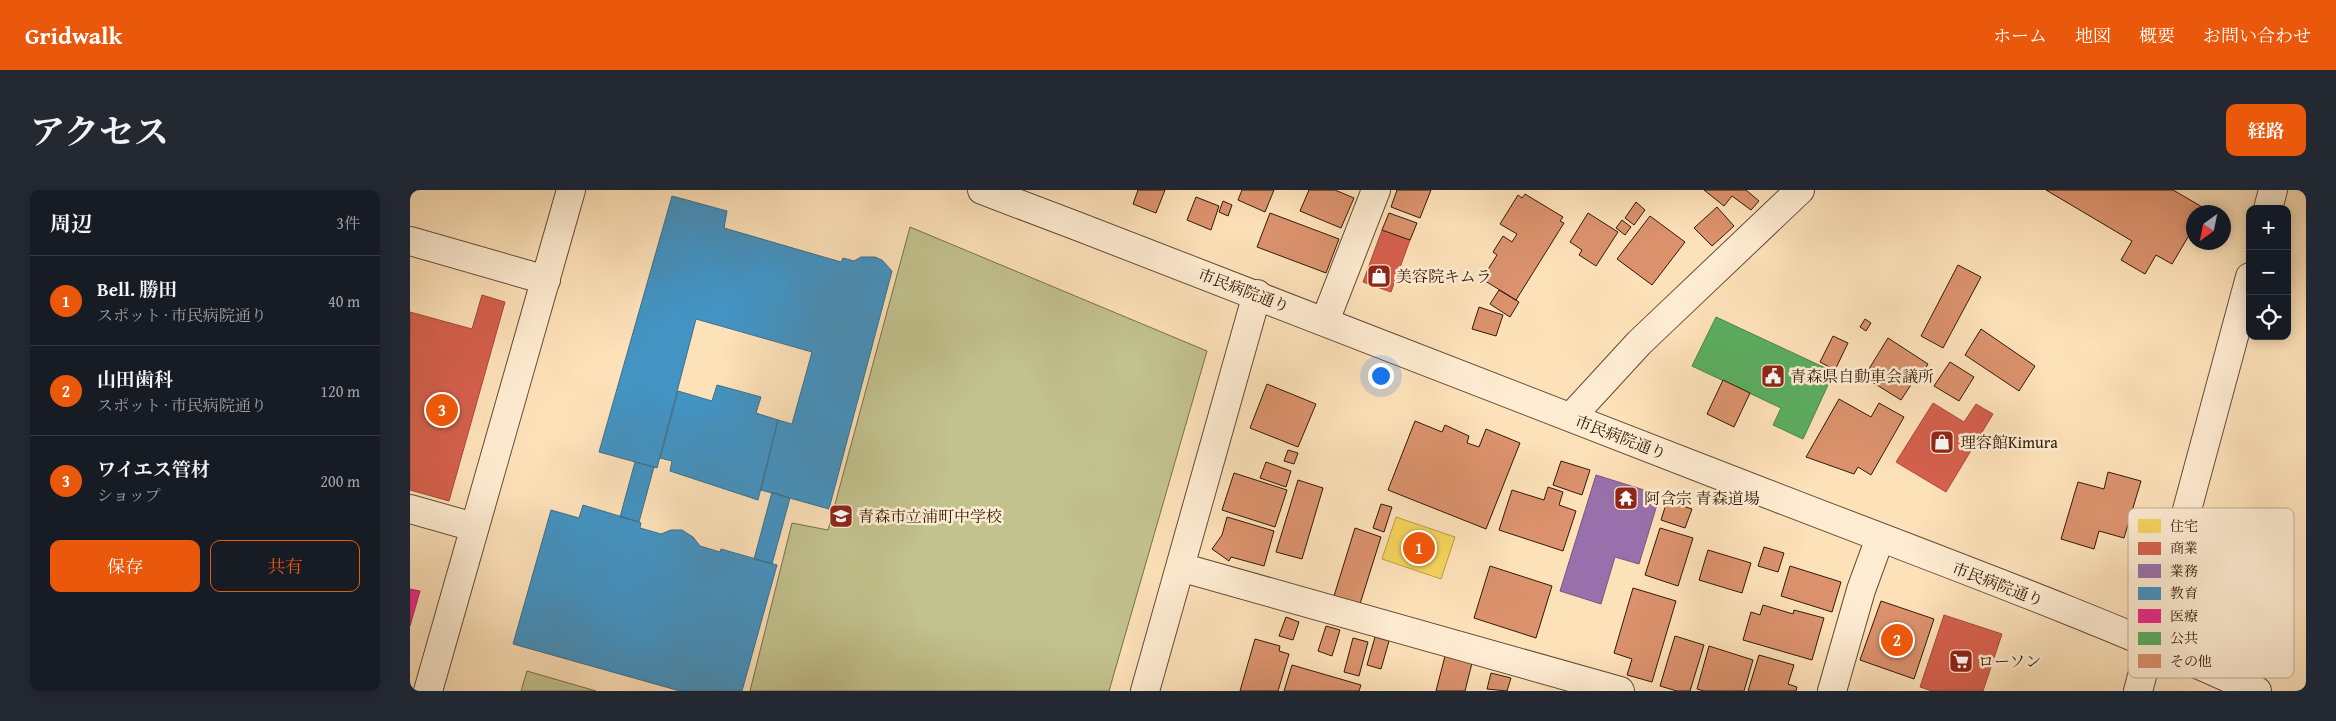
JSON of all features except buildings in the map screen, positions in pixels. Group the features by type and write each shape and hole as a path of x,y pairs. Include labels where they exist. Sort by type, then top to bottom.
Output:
{"street":[{"path":"428,691 572,190"},
{"name":"市民病院通り","path":"982,190 1257,294 2128,635"},
{"path":"1325,322 1376,190"},
{"path":"1571,417 1639,343 1800,190"},
{"path":"2269,205 2274,190"},
{"path":"410,241 546,280"},
{"path":"2188,508 2246,292"},
{"path":"1145,691 1257,294"},
{"path":"410,509 474,527"},
{"path":"1832,691 1861,590 1880,538"},
{"path":"1180,566 1620,691"},
{"path":"2138,691 2142,678"},
{"name":"市民病院通り","path":"2228,678 2257,691"}],"green space":[{"path":"910,227 1207,351 1109,691 750,691 792,523 828,530"},
{"path":"527,671 596,691 521,691"}],"place":[{"name":"美容院キムラ","path":"1379,276"},
{"name":"青森県自動車会議所","path":"1773,376"},
{"name":"ワイエス管材","path":"442,410"},
{"name":"理容館Kimura","path":"1942,442"},
{"name":"阿含宗 青森道場","path":"1626,498"},
{"name":"青森市立浦町中学校","path":"841,516"},
{"name":"Bell. 勝田","path":"1419,548"},
{"name":"山田歯科","path":"1897,640"},
{"name":"ローソン","path":"1961,661"}]}
